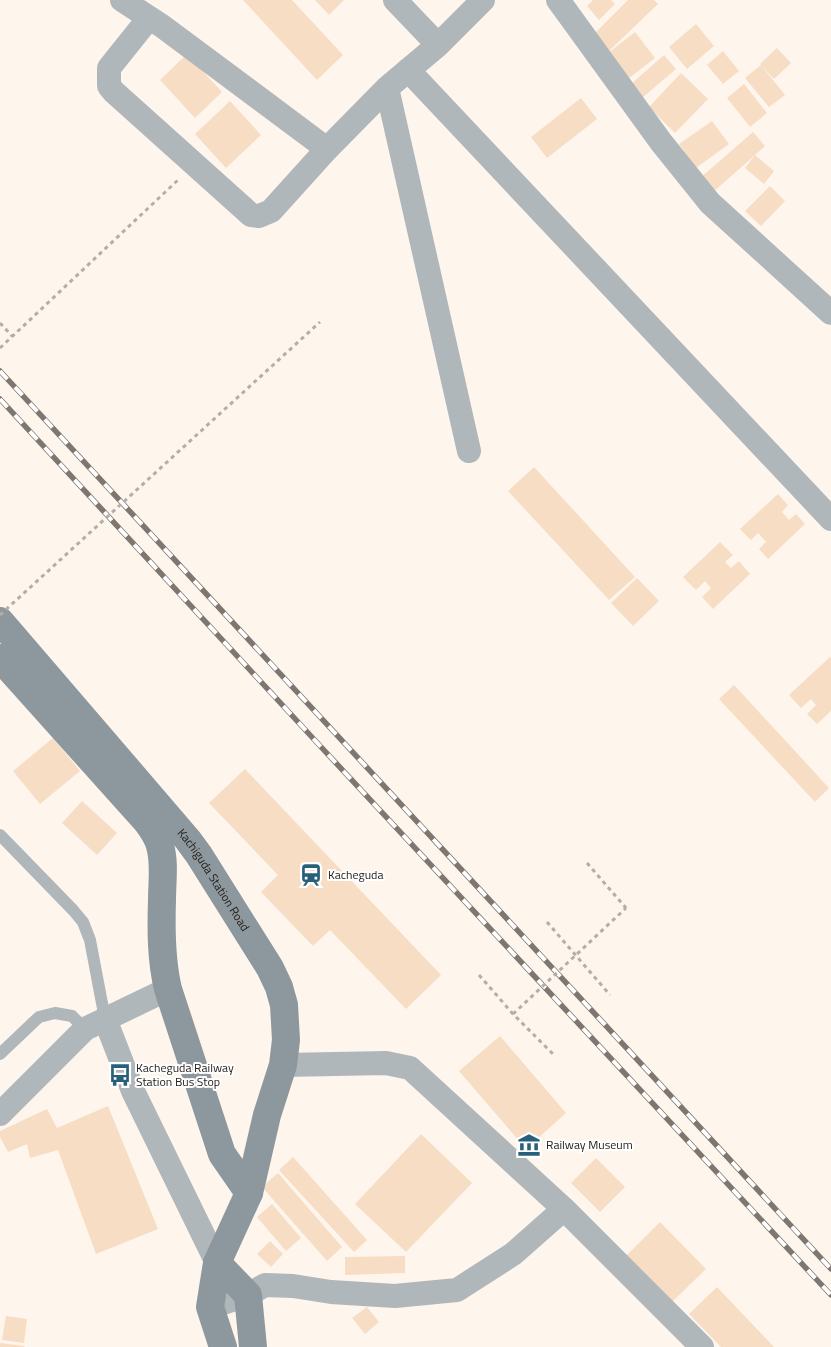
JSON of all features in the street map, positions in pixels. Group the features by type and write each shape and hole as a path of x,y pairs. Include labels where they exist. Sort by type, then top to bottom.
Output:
{"main road":[{"name":"Kachiguda Station Road","path":"0,621 199,855 270,968 279,987 284,1005 286,1040 283,1065 267,1115 249,1193 217,1263 210,1307 223,1347"},
{"name":"Kachiguda Station Road","path":"0,658 147,822 155,834 160,846 163,870 161,926 162,949 168,989 222,1154 249,1193"},
{"path":"217,1263 248,1295 253,1347"}],"street":[{"path":"122,0 162,26 327,149"},
{"path":"395,0 438,45"},
{"path":"149,18 109,68 109,86 251,215 259,216 272,211 327,149 387,88 438,45 483,0"},
{"path":"558,0 662,142 710,203 831,313"},
{"path":"408,70 831,519"},
{"path":"387,88 469,451"},
{"path":"0,1114 95,1024 168,989"},
{"path":"95,1024 133,1091 217,1263"},
{"path":"283,1065 386,1063 410,1068 564,1209 702,1347"},
{"path":"210,1307 248,1295 265,1285 395,1296 457,1290 513,1254 564,1209"}],"lane":[{"path":"0,835 83,922 90,940 95,1024 72,1016 55,1014 39,1017 0,1054"}],"path":[{"path":"0,348 180,178"},
{"path":"0,615 320,322"},
{"path":"0,324 12,336"},
{"path":"513,1014 626,908 586,863"},
{"path":"547,922 610,995"},
{"path":"479,976 513,1014 555,1056"}],"building":[{"path":"243,0 292,0 343,55 317,80"},
{"path":"315,0 344,0 329,15"},
{"path":"593,0 611,0 615,4 599,20 587,6"},
{"path":"628,0 654,0 658,4 609,51 593,35"},
{"path":"696,24 714,46 687,69 669,47"},
{"path":"635,32 655,58 628,79 608,53"},
{"path":"777,48 791,63 774,79 760,64"},
{"path":"723,51 739,71 723,84 707,65"},
{"path":"187,54 222,92 195,118 160,80"},
{"path":"664,55 676,69 642,98 631,84"},
{"path":"761,65 785,95 769,107 745,78"},
{"path":"681,73 708,99 675,133 649,107"},
{"path":"744,84 767,113 750,127 727,98"},
{"path":"581,98 597,119 547,158 531,137"},
{"path":"230,101 261,135 226,168 195,134"},
{"path":"712,121 729,144 696,168 679,144"},
{"path":"753,132 765,146 712,193 699,179"},
{"path":"755,155 774,171 764,184 745,168"},
{"path":"770,186 785,201 761,226 745,211"},
{"path":"534,467 635,577 609,600 508,491"},
{"path":"778,494 788,505 782,512 789,520 796,514 805,524 768,559 759,549 766,542 758,533 751,540 740,529"},
{"path":"720,542 733,555 725,562 731,568 739,561 750,574 713,609 702,597 711,588 705,581 696,590 683,577"},
{"path":"637,578 659,601 633,626 611,603"},
{"path":"830,657 831,711 817,724 807,714 816,705 811,699 801,708 789,695"},
{"path":"734,685 829,788 815,802 719,699"},
{"path":"53,738 80,771 40,804 13,771"},
{"path":"245,769 441,975 406,1009 330,930 313,946 261,892 278,875 209,803"},
{"path":"82,801 117,833 97,855 62,823"},
{"path":"500,1036 566,1113 526,1149 459,1071"},
{"path":"108,1106 158,1229 96,1254 58,1150 30,1158 27,1144 8,1152 0,1137 0,1131 47,1109 57,1128"},
{"path":"421,1134 472,1183 406,1252 355,1204"},
{"path":"293,1157 367,1240 354,1252 279,1170"},
{"path":"596,1158 625,1187 600,1212 571,1183"},
{"path":"278,1173 342,1247 327,1261 262,1187"},
{"path":"272,1204 301,1238 286,1251 257,1217"},
{"path":"660,1222 706,1269 671,1303 625,1257"},
{"path":"270,1241 283,1254 271,1267 257,1254"},
{"path":"405,1256 405,1273 345,1275 345,1257"},
{"path":"717,1287 774,1347 721,1347 689,1314"},
{"path":"367,1307 379,1322 365,1334 352,1318"},
{"path":"6,1316 27,1319 24,1343 2,1340"},
{"path":"0,1343 25,1346 0,1347"}],"railway":[{"path":"0,371 831,1269"},
{"path":"0,399 831,1295"}],"place":[{"name":"Kacheguda","path":"311,875"},
{"name":"Kacheguda Railway Station Bus Stop","path":"120,1075"},
{"name":"Railway Museum","path":"529,1145"}]}
